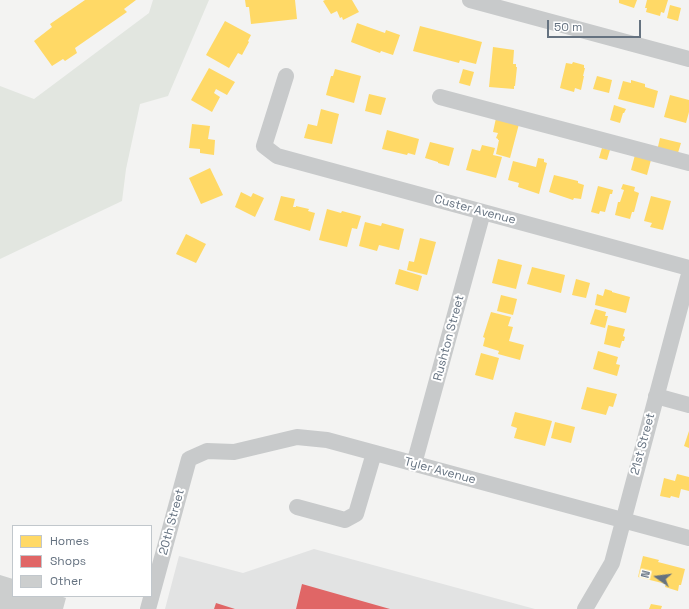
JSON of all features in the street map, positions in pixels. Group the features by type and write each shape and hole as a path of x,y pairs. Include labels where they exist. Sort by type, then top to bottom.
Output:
{"street":[{"path":"470,0 689,59"},
{"name":"Custer Avenue","path":"286,76 264,146 277,156 689,268"},
{"path":"440,97 689,163"},
{"name":"Rushton Street","path":"414,464 483,212"},
{"name":"21st Street","path":"585,609 612,563 689,274"},
{"path":"656,396 689,405"},
{"name":"Tyler Avenue","path":"189,459 208,451 234,452 297,437 327,440 689,538"},
{"path":"297,507 345,520 356,514 374,453"},
{"name":"20th Street","path":"152,594 189,459"},
{"name":"20th Street","path":"148,609 151,597"}],"shaded area":[{"path":"153,0 209,0 168,96 140,104 126,169 122,201 0,259 0,86 34,99 149,13"},
{"path":"314,549 535,609 165,609 179,556 243,573"}],"building: Homes":[{"path":"85,0 136,0 124,9 127,12 75,48 77,53 65,61 63,59 52,66 34,41 52,27 50,24"},
{"path":"245,0 295,0 297,19 251,24 249,7 246,7"},
{"path":"352,0 359,12 343,20 342,17 340,18 337,11 331,14 323,1"},
{"path":"619,0 637,0 634,8 619,3"},
{"path":"647,0 668,0 664,13 661,12 660,16 646,12 647,8 645,8"},
{"path":"670,5 681,8 678,21 667,18"},
{"path":"225,21 251,35 242,55 238,53 229,68 206,55"},
{"path":"357,23 385,33 386,30 400,35 393,55 381,51 380,53 351,42"},
{"path":"420,26 482,42 476,64 460,60 459,63 413,51"},
{"path":"493,47 514,50 513,64 516,64 517,67 514,89 489,87"},
{"path":"573,62 584,65 585,68 581,90 575,88 574,92 560,88 566,63 572,64"},
{"path":"209,68 235,82 227,95 216,89 214,93 220,97 212,112 191,100"},
{"path":"335,69 361,76 354,103 326,95 331,76 333,76"},
{"path":"463,69 474,72 470,86 459,83"},
{"path":"597,76 612,80 609,93 593,89"},
{"path":"631,80 645,84 645,87 658,91 654,108 618,99 623,81 631,83"},
{"path":"369,94 386,98 381,115 365,111"},
{"path":"670,95 689,100 689,112 686,123 664,117"},
{"path":"614,105 626,109 620,123 610,120"},
{"path":"321,109 339,114 332,144 304,138 308,124 317,126"},
{"path":"496,118 519,124 510,158 496,154 499,140 496,138 498,133 493,132"},
{"path":"192,124 210,126 208,139 215,140 214,155 200,153 200,149 189,148"},
{"path":"387,130 419,139 415,155 408,153 407,155 382,149"},
{"path":"660,138 681,143 677,156 657,151"},
{"path":"430,142 454,148 449,166 425,158"},
{"path":"482,145 495,148 493,155 502,157 496,178 466,170 472,149 480,151"},
{"path":"602,148 610,150 607,160 599,158"},
{"path":"635,155 651,160 647,175 631,170"},
{"path":"538,158 544,159 544,162 547,163 539,194 518,187 519,183 508,180 513,161 536,167"},
{"path":"210,168 223,195 201,204 189,178"},
{"path":"554,175 578,181 578,183 584,185 581,199 574,198 573,200 549,192"},
{"path":"623,184 635,187 634,191 639,193 634,212 632,212 630,219 615,215 618,202 620,202 624,190 621,189"},
{"path":"598,186 613,190 612,194 610,194 605,212 600,211 599,214 591,212"},
{"path":"241,192 251,197 253,193 264,198 255,217 235,207"},
{"path":"281,196 295,199 293,207 296,206 309,209 308,211 315,213 310,231 274,220"},
{"path":"651,196 671,201 663,230 650,227 652,223 644,221"},
{"path":"327,209 361,216 357,229 352,228 347,247 319,240"},
{"path":"365,222 381,226 382,223 404,229 399,250 379,245 377,251 359,246"},
{"path":"186,234 206,244 196,263 176,254"},
{"path":"420,238 436,242 427,275 407,270 409,261 414,262"},
{"path":"498,259 522,265 516,289 492,283"},
{"path":"532,267 565,275 561,293 527,284"},
{"path":"399,269 422,276 418,291 395,284"},
{"path":"576,279 590,283 586,298 572,295"},
{"path":"605,289 630,297 626,313 595,305 597,294 603,296"},
{"path":"501,295 517,299 513,315 497,311"},
{"path":"595,309 606,312 605,316 608,316 605,328 590,324"},
{"path":"491,312 511,317 508,326 513,327 509,341 524,345 520,360 498,354 499,351 483,346 485,338 483,337"},
{"path":"608,325 625,329 623,336 625,337 624,341 622,341 620,348 604,344"},
{"path":"598,351 618,357 616,364 620,365 617,376 593,369"},
{"path":"481,353 499,358 493,380 475,375"},
{"path":"587,387 617,394 613,407 609,406 606,415 581,409"},
{"path":"515,412 552,421 545,446 514,438 517,428 511,426"},
{"path":"555,422 575,427 571,443 551,438"},
{"path":"689,431 689,448 684,446"},
{"path":"677,474 689,477 689,491 681,489 679,498 660,496 664,478 675,481"},
{"path":"643,556 659,560 658,562 685,569 678,591 665,587 666,584 638,577"},
{"path":"651,604 662,606 661,609 649,609"}],"building: Shops":[{"path":"302,584 390,609 296,609"},
{"path":"216,603 235,609 214,609"}],"building: Other":[{"path":"0,575 12,579 12,597 66,598 63,609 0,609"}]}
